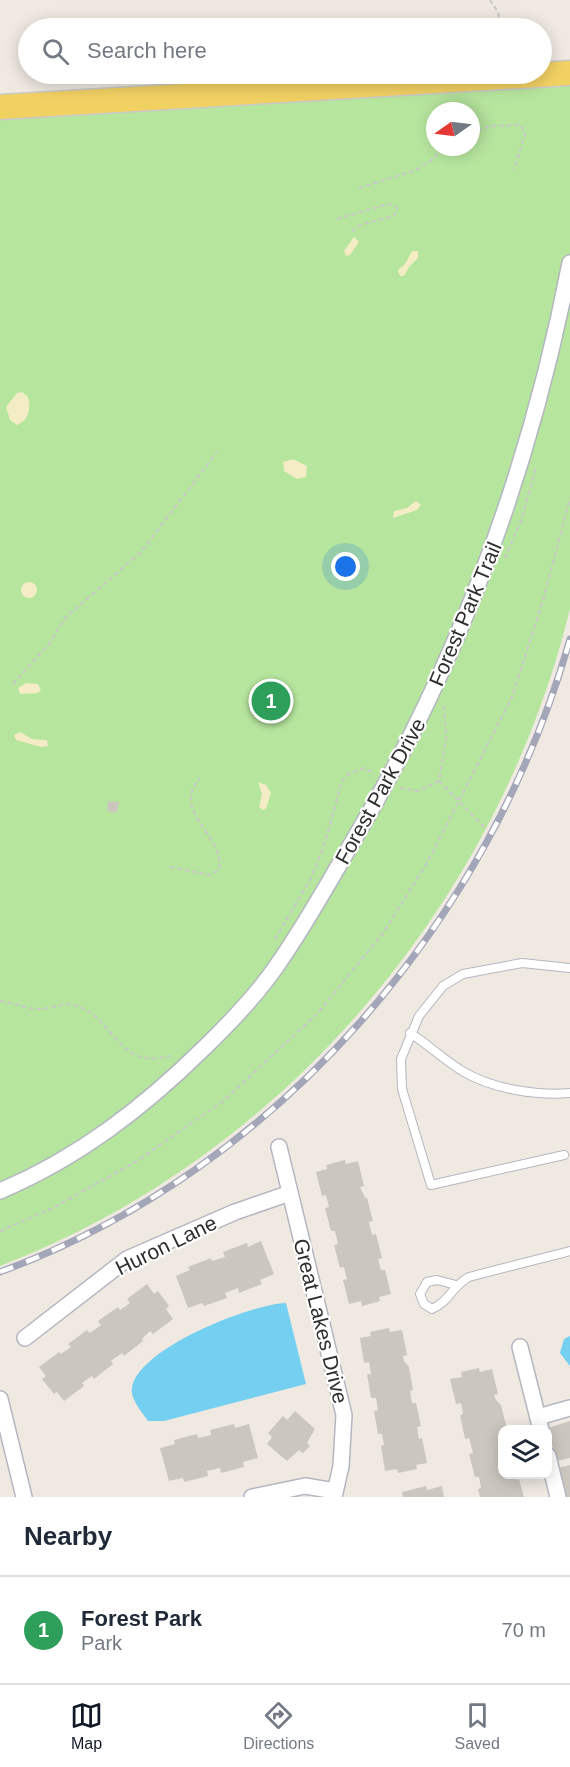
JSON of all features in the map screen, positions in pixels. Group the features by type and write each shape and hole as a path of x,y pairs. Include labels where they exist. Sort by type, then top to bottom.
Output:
{"main road":[{"path":"552,74 570,73"},
{"path":"0,107 386,84"}],"street":[{"name":"Forest Park Drive","path":"0,1191 56,1164 136,1110 174,1078 246,1005 277,966 300,931 388,782 436,688 492,549 543,380 570,263"},
{"name":"Great Lakes Drive","path":"279,1147 344,1415 341,1466 335,1494"},
{"name":"Huron Lane","path":"25,1338 127,1259 235,1212 290,1193"},
{"path":"520,1347 539,1423 570,1408"},
{"path":"0,1399 24,1497"},
{"path":"552,1472 558,1497"},
{"path":"252,1497 305,1485 335,1494"}],"lane":[{"path":"564,1155 431,1185 402,1089 400,1059 419,1016 443,986 462,974 522,963 570,968"},
{"path":"410,1033 464,1072 486,1081 522,1090 570,1093"},
{"path":"456,1285 437,1280 427,1282 420,1294 424,1304 432,1309 441,1305 451,1295 456,1285 470,1277 570,1251"}],"path":[{"path":"490,0 499,18"},
{"path":"480,130 490,126 521,125 525,134 514,170"},
{"path":"359,188 416,170 435,156"},
{"path":"337,219 388,204 396,207 397,212 393,216 360,225 351,232"},
{"path":"13,684 49,644 64,618 141,552 217,452"},
{"name":"Forest Park Trail","path":"504,561 522,518 537,462"},
{"path":"0,1231 51,1209 146,1155 222,1102 317,1014 383,933 427,863 512,697 544,597 570,498"},
{"name":"Forest Park Trail","path":"439,781 446,738 444,704"},
{"path":"274,942 310,880 323,849 342,781 350,773 364,768 408,791 418,791 439,781 484,827"},
{"path":"170,867 210,875 219,870 218,854 191,802 192,792 200,778"},
{"path":"0,1001 37,1009 63,1005 77,1006 99,1023 120,1046 139,1058 157,1058 178,1053"}],"green space":[{"path":"570,76 570,609 536,717 490,820 433,917 364,1006 286,1087 199,1159 103,1218 0,1266 0,108 428,84 552,84 552,77"}],"sand":[{"path":"354,237 359,242 350,255 346,256 344,251"},
{"path":"412,251 418,251 418,258 404,276 400,276 398,270 405,264"},
{"path":"22,392 28,397 29,410 27,417 17,425 10,420 6,407 17,393"},
{"path":"293,459 307,466 306,477 297,479 284,471 283,462"},
{"path":"416,501 421,505 417,510 393,518 394,511 407,508"},
{"path":"26,582 32,582 37,590 35,596 26,598 21,593 21,587"},
{"path":"26,683 38,684 41,690 38,693 20,694 18,688"},
{"path":"20,732 32,739 47,740 48,746 41,747 16,740 14,735"},
{"path":"258,782 266,785 271,793 266,809 263,810 259,807 262,794"}],"water":[{"path":"286,1303 306,1384 164,1421 148,1421 135,1401 132,1388 139,1373 154,1358 174,1344 223,1320 270,1305"},
{"path":"570,1336 570,1366 560,1353 564,1339"}],"building":[{"path":"108,801 119,802 117,813 107,811"},
{"path":"345,1160 346,1164 358,1161 364,1186 360,1187 367,1198 373,1221 369,1222 372,1235 376,1234 382,1258 378,1259 381,1270 385,1270 391,1294 379,1297 380,1301 362,1306 361,1301 349,1304 343,1280 347,1279 344,1267 340,1268 334,1245 338,1244 335,1231 331,1231 325,1208 329,1207 326,1195 322,1196 316,1172 327,1169 326,1165"},
{"path":"261,1241 274,1274 260,1280 262,1284 239,1293 238,1288 225,1293 227,1298 204,1306 202,1303 188,1308 176,1276 190,1270 188,1267 211,1258 212,1261 225,1257 223,1252 247,1243 248,1247"},
{"path":"147,1284 154,1294 158,1291 169,1306 166,1309 173,1319 153,1334 150,1331 142,1339 143,1341 124,1356 122,1353 111,1361 113,1364 94,1379 92,1376 82,1383 84,1386 64,1401 57,1392 54,1394 42,1379 46,1376 39,1367 59,1352 61,1354 71,1347 68,1344 87,1330 90,1333 101,1325 98,1321 118,1307 120,1310 130,1303 127,1299"},
{"path":"389,1328 390,1332 402,1330 407,1355 403,1356 409,1367 413,1390 410,1391 412,1403 416,1403 421,1426 417,1427 419,1439 422,1438 427,1463 416,1465 417,1469 398,1473 397,1469 385,1471 381,1446 384,1445 382,1434 378,1434 374,1411 378,1410 376,1398 371,1398 367,1374 371,1374 369,1362 364,1363 360,1338 371,1336 370,1332"},
{"path":"479,1368 480,1372 492,1369 498,1394 494,1395 501,1405 506,1425 498,1425 498,1479 519,1479 524,1497 480,1497 479,1477 475,1477 469,1454 473,1453 469,1438 465,1439 460,1415 463,1414 461,1403 456,1404 450,1379 462,1377 461,1372"},
{"path":"295,1411 315,1429 307,1443 310,1446 303,1453 299,1450 287,1461 267,1444 272,1437 268,1433 283,1416 287,1420"},
{"path":"570,1421 570,1458 556,1461 552,1444 552,1427"},
{"path":"234,1424 235,1428 249,1424 258,1458 243,1462 244,1467 221,1473 220,1468 207,1471 208,1476 184,1482 183,1478 169,1481 160,1448 175,1444 174,1440 197,1434 198,1438 211,1435 210,1430"},
{"path":"570,1465 570,1497 565,1497 558,1468"},
{"path":"426,1486 427,1490 442,1486 444,1497 403,1497 402,1492"}],"railway":[{"path":"0,1272 101,1227 196,1169 282,1101 360,1023 428,936 486,842 534,743 570,639"}],"place":[{"name":"Forest Park","path":"271,701"}]}
